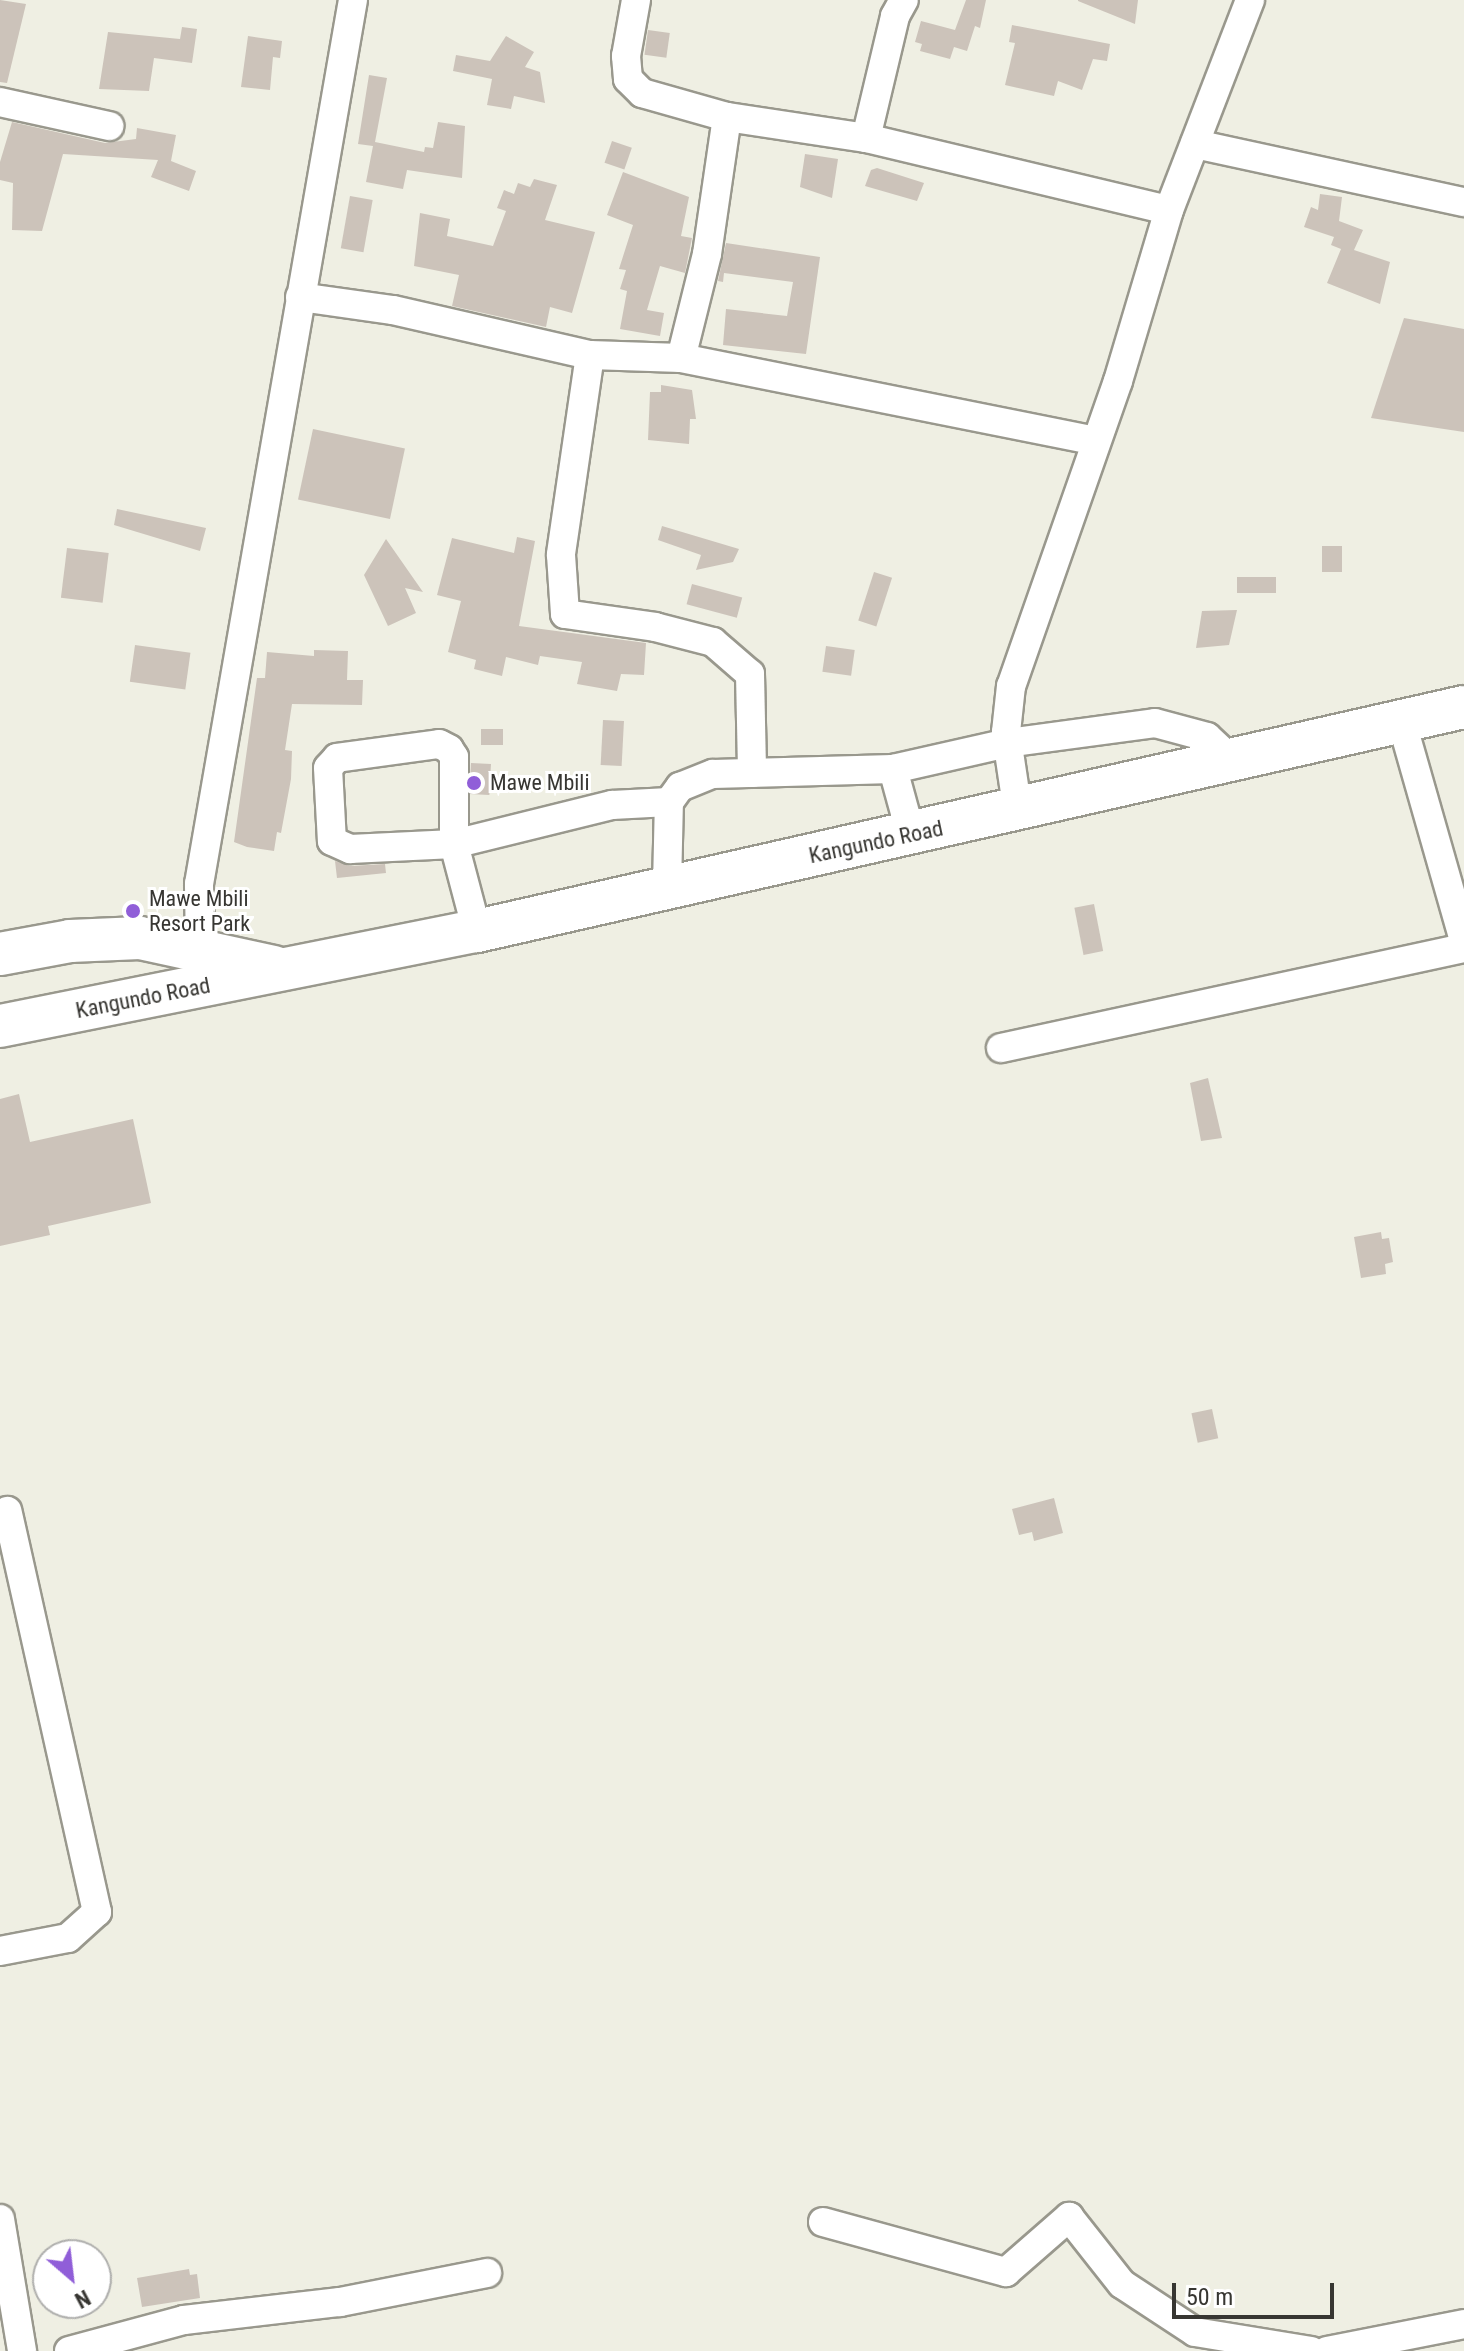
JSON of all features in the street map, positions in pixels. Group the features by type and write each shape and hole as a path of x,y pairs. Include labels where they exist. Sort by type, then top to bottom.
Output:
{"highway":[{"name":"Kangundo Road","path":"0,1026 477,931 1018,812 1464,707"},
{"name":"Kangundo Road","path":"0,954 70,941 140,938 287,970"}],"street":[{"path":"200,950 199,884 353,0"},
{"path":"636,0 626,56 628,79 642,93 727,117 866,138 1169,210"},
{"path":"866,138 904,0"},
{"path":"1018,812 1007,743 1011,686 1096,441 1169,210 1250,0"},
{"path":"0,102 109,126"},
{"path":"681,358 707,254 727,117"},
{"path":"1195,144 1464,202"},
{"path":"300,297 393,310 590,355 681,358 1096,441"},
{"path":"590,355 561,555 565,614 655,627 713,642 750,674 752,773"},
{"path":"667,887 669,802 680,787 713,774 893,769 1007,743 1155,723 1207,737 1234,762"},
{"path":"1402,723 1464,941"},
{"path":"477,931 454,844 454,757 449,749 439,744 337,758 328,768 332,841 339,847 454,844 612,805 669,802"},
{"path":"893,769 911,835"},
{"path":"1001,1048 1464,948"},
{"path":"0,1951 68,1938 97,1912 7,1511"},
{"path":"823,2222 1006,2272 1069,2217 1122,2284 1195,2332 1311,2351"},
{"path":"0,2219 22,2351"},
{"path":"69,2351 184,2320 340,2302 487,2273"},
{"path":"1327,2351 1464,2324"}],"building":[{"path":"0,0 26,4 7,83 0,82"},
{"path":"966,0 986,0 980,28 975,26 967,51 954,47 950,59 920,51 922,44 915,42 921,21 955,30"},
{"path":"1138,0 1135,24 1078,1"},
{"path":"1012,25 1110,44 1107,61 1093,59 1082,90 1058,81 1054,96 1005,85 1015,43 1009,42"},
{"path":"182,27 197,29 192,63 154,58 149,91 99,89 108,32 180,39"},
{"path":"648,30 670,33 666,58 645,55"},
{"path":"248,36 282,41 280,58 273,57 270,90 241,87"},
{"path":"506,36 534,52 525,67 540,72 545,103 514,96 511,109 487,105 492,79 453,71 456,55 490,61"},
{"path":"369,75 387,78 375,142 424,152 425,147 433,148 438,122 465,126 462,178 407,170 403,189 366,182 373,146 358,144"},
{"path":"12,122 105,143 136,139 137,128 176,135 171,161 196,171 189,191 151,177 158,160 63,154 42,231 12,230 13,183 0,180 0,162"},
{"path":"612,141 632,148 624,170 605,163"},
{"path":"805,154 838,159 832,198 800,187"},
{"path":"877,168 924,183 917,201 865,186 871,170"},
{"path":"623,172 689,197 681,236 692,238 685,273 660,266 647,310 664,313 660,336 620,329 627,291 620,289 626,270 619,269 633,225 607,215"},
{"path":"534,179 557,185 545,220 595,232 572,313 550,307 546,327 452,306 459,275 414,266 420,213 450,219 447,236 493,246 506,211 497,208 504,190 514,194 518,183 530,187"},
{"path":"1320,194 1342,197 1339,221 1363,230 1354,250 1390,262 1380,304 1327,283 1341,249 1331,245 1334,237 1304,227 1311,207 1318,210"},
{"path":"350,196 373,200 363,252 341,248"},
{"path":"726,243 820,257 806,354 723,345 726,309 787,316 793,282 724,273 723,282 718,281"},
{"path":"1404,318 1464,329 1464,432 1371,418"},
{"path":"661,385 692,390 696,419 690,419 689,444 648,440 650,392 661,392"},
{"path":"313,429 405,449 390,519 298,499"},
{"path":"117,509 206,528 200,551 114,525"},
{"path":"662,526 739,549 733,562 696,570 701,555 658,540"},
{"path":"517,537 535,541 519,626 646,643 644,675 621,674 617,691 577,684 582,662 540,656 538,665 506,657 502,676 474,669 476,660 448,652 461,601 437,595 452,538 514,553"},
{"path":"386,539 423,592 405,588 416,613 388,626 364,575"},
{"path":"1322,546 1342,546 1342,572 1322,572"},
{"path":"67,548 109,553 103,603 61,598"},
{"path":"874,572 892,578 876,626 858,621"},
{"path":"1237,577 1276,577 1276,593 1237,593"},
{"path":"692,584 742,597 737,618 687,604"},
{"path":"1237,610 1229,645 1196,648 1202,611"},
{"path":"135,645 190,653 185,689 130,682"},
{"path":"826,646 855,650 851,676 822,672"},
{"path":"314,650 348,651 347,680 363,680 362,705 292,704 285,750 292,751 291,779 281,833 277,832 274,851 247,847 234,842 257,678 265,678 267,652 314,656"},
{"path":"603,720 624,721 622,766 601,765"},
{"path":"481,729 503,729 503,745 481,745"},
{"path":"471,763 491,764 489,795 469,794"},
{"path":"335,861 350,866 385,864 386,873 337,878"},
{"path":"1094,904 1103,951 1084,955 1074,908"},
{"path":"1208,1078 1222,1138 1201,1141 1190,1083"},
{"path":"19,1094 30,1142 133,1119 151,1203 48,1226 50,1235 0,1246 0,1099"},
{"path":"1381,1232 1382,1239 1389,1238 1393,1262 1385,1264 1386,1274 1361,1278 1354,1237"},
{"path":"1212,1409 1218,1438 1198,1443 1191,1413"},
{"path":"1054,1498 1063,1533 1034,1541 1032,1532 1019,1535 1012,1509"},
{"path":"189,2269 190,2275 197,2274 200,2298 142,2307 137,2278"}],"place":[{"name":"Mawe Mbili","path":"474,783"},
{"name":"Mawe Mbili Resort Park","path":"133,911"}]}
